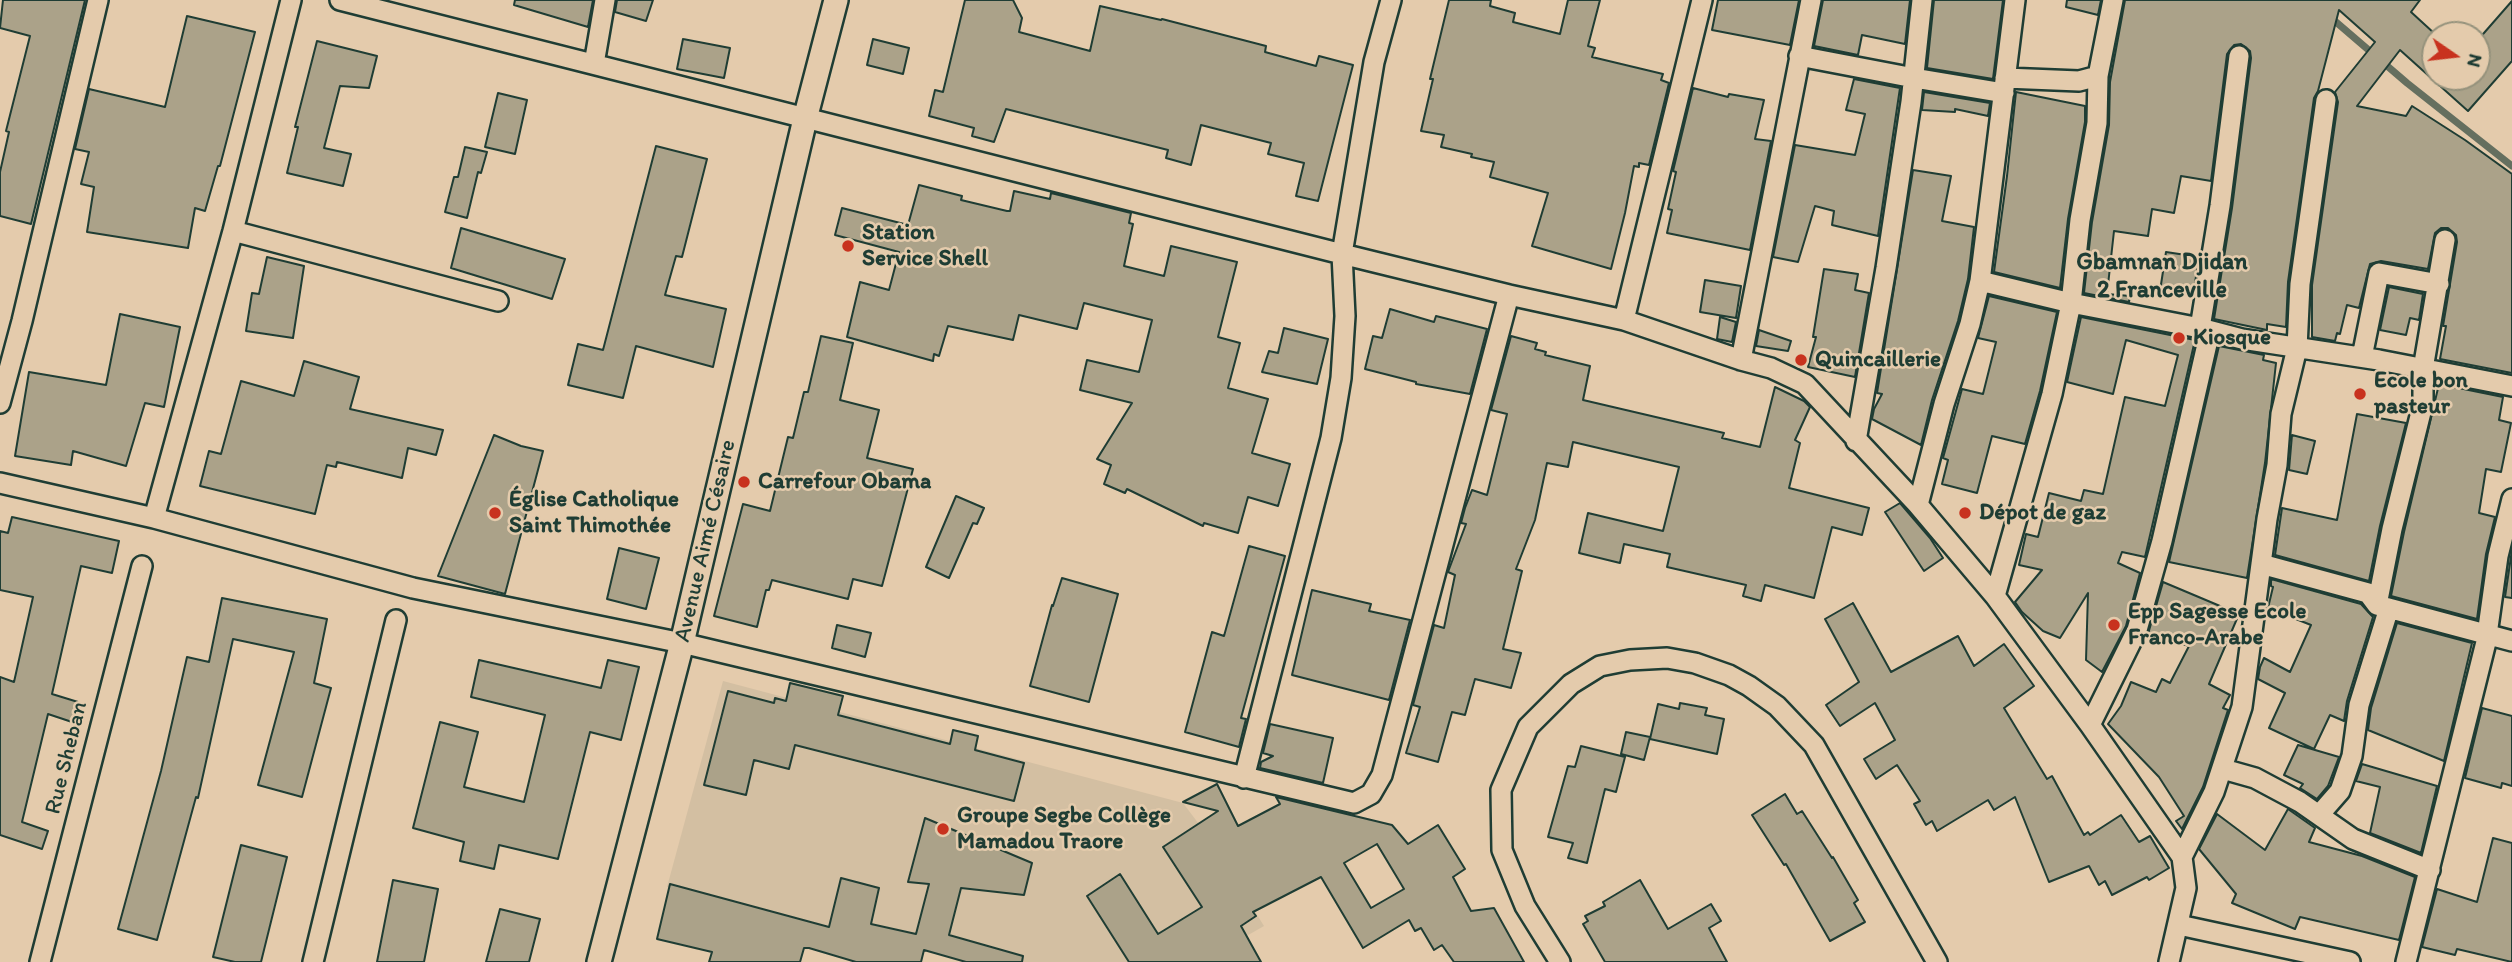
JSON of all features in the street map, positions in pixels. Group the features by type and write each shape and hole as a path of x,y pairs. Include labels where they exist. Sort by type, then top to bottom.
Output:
{"street":[{"path":"0,403 98,0"},
{"path":"154,519 233,231 291,0"},
{"path":"340,0 1342,254 1624,320 1771,368 1805,384 1918,505 1995,596 2182,857 2186,888 2169,962"},
{"path":"594,64 605,0"},
{"name":"Avenue Aimé Césaire","path":"599,962 682,643 836,0"},
{"path":"1244,778 1331,438 1341,377 1345,328 1342,254 1374,62 1391,0"},
{"path":"1624,320 1702,0"},
{"path":"1741,360 1811,0"},
{"path":"1856,441 1886,268 1914,78 1922,0"},
{"path":"1918,505 1980,281 2015,0"},
{"path":"1995,596 2052,394 2071,303 2080,220 2096,123 2098,76 2113,0"},
{"path":"1799,56 1914,78 2005,85 2079,81 2098,76"},
{"path":"2090,725 2137,630 2162,541 2205,330 2239,56"},
{"path":"2182,857 2214,792 2242,707 2277,465 2280,414 2297,348 2300,284 2326,100"},
{"path":"233,231 498,301"},
{"path":"2319,815 2340,790 2352,756 2359,705 2383,607 2392,529 2423,404 2423,369 2445,240"},
{"path":"2362,358 2379,273 2438,284"},
{"path":"1980,281 2242,340 2362,358 2512,386"},
{"path":"0,483 154,519 413,588 682,643 1354,803 1371,794 1382,775 1508,295"},
{"path":"2406,962 2487,635 2498,556 2512,499"},
{"path":"2261,564 2368,593 2383,607 2512,641"},
{"name":"Rue Sheban","path":"40,962 142,566"},
{"path":"313,962 396,620"},
{"path":"1560,962 1525,906 1502,850 1501,790 1528,727 1571,684 1600,666 1630,660 1667,658 1695,663 1729,675 1777,706 1801,730 1814,745 1937,962"},
{"path":"2223,769 2256,778 2300,802 2353,839 2430,870"},
{"path":"2179,925 2350,962"}],"shaded area":[{"name":"Groupe Segbe Collège Mamadou Traore","path":"723,681 1183,803 1208,836 1264,926 1201,962 979,962 667,887"}],"building":[{"path":"3,0 85,0 31,224 0,216 0,172 9,132 6,131 30,36 0,28"},
{"path":"515,0 593,0 588,27 514,5"},
{"path":"617,0 653,0 646,21 615,12"},
{"path":"965,0 1013,0 1022,18 1019,32 1090,51 1100,6 1266,46 1265,52 1316,66 1319,56 1353,65 1318,201 1296,196 1304,163 1268,154 1271,143 1201,125 1191,165 1166,158 1168,150 1006,109 994,142 972,136 974,128 929,116 935,90 943,92"},
{"path":"1449,0 1491,0 1490,6 1515,13 1513,22 1560,34 1568,0 1600,0 1588,46 1595,48 1592,57 1663,74 1661,80 1669,83 1649,165 1639,163 1639,167 1634,166 1611,269 1532,246 1548,193 1490,177 1494,162 1441,147 1444,135 1421,131"},
{"path":"1718,0 1799,0 1790,45 1712,30"},
{"path":"1823,0 1910,0 1905,44 1862,35 1858,55 1814,46"},
{"path":"1934,0 2003,0 1993,79 1927,68"},
{"path":"2067,0 2101,0 2098,15 2066,7"},
{"path":"2125,0 2420,0 2411,12 2421,21 2421,69 2400,50 2357,106 2406,116 2412,106 2512,174 2512,373 2440,359 2457,242 2456,235 2448,228 2441,228 2435,233 2428,269 2381,261 2370,264 2359,308 2347,305 2340,334 2337,333 2335,341 2312,337 2312,285 2338,102 2335,92 2375,42 2339,10 2314,98 2288,282 2286,327 2267,324 2267,330 2214,319 2232,208 2251,58 2250,51 2241,44 2234,45 2227,54 2211,181 2181,176 2174,213 2152,209 2148,236 2114,231 2107,294 2130,296 2129,302 2084,293 2092,222 2109,125 2110,82"},
{"path":"2512,1 2512,61 2491,85 2491,25"},
{"path":"187,16 255,32 220,166 205,211 195,208 188,248 87,232 94,187 81,184 89,152 75,149 89,89 165,107"},
{"path":"683,39 730,48 724,78 677,69"},
{"path":"873,39 909,48 903,74 867,65"},
{"path":"317,41 377,56 369,88 340,86 324,148 351,154 343,186 287,173 298,127 295,127"},
{"path":"1854,79 1900,88 1878,236 1832,225 1834,211 1815,206 1798,262 1773,257 1795,145 1855,155 1865,114 1846,110"},
{"path":"1693,88 1728,97 1729,94 1764,100 1755,139 1771,141 1750,250 1667,233 1672,210 1668,209 1676,172 1673,171"},
{"path":"2446,91 2486,91 2468,111"},
{"path":"1924,92 1990,103 1988,116 1955,109 1955,112 1922,110"},
{"path":"2016,92 2085,106 2085,122 2068,219 2060,288 1994,272"},
{"path":"498,93 527,100 515,154 485,147"},
{"path":"656,146 707,159 682,257 676,256 665,295 726,309 713,367 636,346 623,398 568,385 578,344 603,350"},
{"path":"465,147 487,152 481,173 478,172 467,218 445,212 454,177 458,177"},
{"path":"1913,170 1951,176 1942,221 1974,227 1968,279 1958,321 1932,400 1921,445 1872,419 1882,394 1877,393"},
{"path":"919,185 962,196 961,200 1007,211 1010,211 1014,191 1050,199 1051,193 1131,213 1129,223 1133,224 1124,266 1164,276 1171,246 1237,262 1218,337 1240,343 1228,388 1268,399 1252,453 1290,464 1278,506 1248,497 1238,533 1204,523 1203,526 1127,489 1125,493 1104,484 1111,465 1097,459 1132,403 1080,390 1087,360 1139,372 1152,320 1084,303 1077,329 1019,315 1013,340 948,326 939,356 934,354 933,361 847,337 860,282 889,290 899,252 835,235 842,208 908,225"},
{"path":"461,228 565,259 552,299 451,268"},
{"path":"2166,252 2199,257 2193,296 2160,291"},
{"path":"267,257 304,266 293,338 246,331 252,293 259,294"},
{"path":"1824,269 1858,274 1855,290 1869,293 1855,377 1808,367 1816,337 1813,337"},
{"path":"1705,280 1741,286 1736,318 1700,312"},
{"path":"2389,287 2423,294 2419,320 2410,318 2406,335 2380,330"},
{"path":"1989,296 2057,312 2025,444 1992,436 1977,493 1942,484 1948,460 1943,458 1962,389 1983,394 1996,342 1978,338"},
{"path":"1390,309 1434,322 1436,316 1487,329 1470,394 1416,384 1365,369 1373,336 1382,338"},
{"path":"120,314 180,327 164,407 145,403 126,466 73,451 71,465 15,456 29,372 106,385"},
{"path":"1720,317 1736,322 1732,342 1717,339"},
{"path":"2081,317 2195,340 2145,557 2122,552 2118,563 2140,573 2126,626 2102,672 2086,660 2088,593 2060,638 2043,631 2015,602 2042,570 2019,565 2026,534 2038,537 2049,493 2081,501 2084,490 2103,494 2125,397 2165,406 2178,355 2126,340 2113,394 2067,382"},
{"path":"1284,328 1328,339 1317,384 1262,372 1269,351 1278,353"},
{"path":"1759,330 1791,341 1788,351 1756,346"},
{"path":"821,336 853,343 840,400 879,410 867,458 913,469 882,586 853,579 848,599 772,580 769,590 766,590 757,627 714,616 743,504 770,511 788,437 793,438 804,392 808,392"},
{"path":"1511,336 1537,343 1535,349 1546,352 1545,355 1590,366 1583,400 1724,433 1722,438 1760,447 1775,387 1804,401 1810,407 1795,440 1800,443 1789,488 1869,508 1862,535 1832,527 1814,598 1765,585 1761,601 1743,596 1746,585 1667,567 1670,554 1624,544 1620,563 1579,553 1588,513 1663,531 1679,467 1573,442 1568,467 1547,463 1535,520 1516,569 1522,571 1503,649 1521,653 1511,688 1475,679 1465,715 1452,712 1438,762 1406,753 1420,707 1413,705 1434,625 1444,628 1455,575 1448,572 1466,524 1461,523 1465,508 1472,490 1487,495 1507,414 1491,410"},
{"path":"2219,346 2264,355 2263,360 2276,363 2265,463 2247,578 2169,562"},
{"path":"304,361 359,377 350,409 443,430 436,455 408,448 402,478 337,462 336,467 327,465 315,514 200,486 209,451 221,454 241,381 294,396"},
{"path":"2439,384 2503,397 2499,420 2511,423 2501,472 2486,469 2479,513 2495,517 2486,554 2477,619 2391,596"},
{"path":"2357,414 2406,423 2369,581 2275,555 2282,508 2337,520"},
{"name":"Église Catholique Saint Thimothée","path":"494,435 543,451 505,594 438,576"},
{"path":"2292,435 2315,441 2307,474 2289,470"},
{"path":"956,496 984,508 977,524 973,523 949,578 926,567"},
{"path":"1900,503 1943,558 1924,571 1885,512"},
{"path":"12,517 119,541 112,573 81,566 52,694 78,702 72,722 48,714 22,822 48,831 42,849 0,835 0,677 14,682 33,597 0,590 0,531 8,533"},
{"path":"1249,546 1285,556 1241,718 1246,719 1239,747 1185,732 1212,632 1224,636"},
{"path":"619,548 659,558 646,609 607,599"},
{"path":"2512,550 2512,598 2505,597"},
{"path":"1062,578 1118,594 1089,702 1030,686"},
{"path":"2271,579 2361,604 2373,617 2347,701 2344,721 2330,715 2314,749 2269,728 2285,693 2258,679 2260,667 2264,658 2290,672 2311,625 2268,608 2273,587"},
{"path":"2163,582 2239,614 2209,684 2230,695 2223,708 2228,710 2203,787 2182,829 2176,821 2184,816 2159,777 2108,724 2121,706 2131,682 2156,692 2162,679 2170,683 2189,646 2148,634"},
{"path":"1312,590 1371,604 1369,611 1410,620 1389,700 1292,675"},
{"path":"222,598 327,619 314,683 331,688 302,797 258,785 294,652 233,639 198,798 196,797 157,940 118,929 161,771 187,657 209,662"},
{"path":"1853,603 1891,672 1958,636 1974,666 2004,644 2034,686 2004,708 2047,779 2052,776 2084,835 2088,832 2090,835 2121,815 2139,842 2150,836 2169,868 2149,880 2147,877 2112,895 2105,881 2099,885 2089,866 2049,882 2015,797 1994,810 1988,800 1937,831 1932,821 1926,825 1914,804 1920,801 1897,765 1876,779 1864,759 1895,740 1875,703 1840,726 1826,705 1859,682 1825,619"},
{"path":"2397,623 2472,643 2444,761 2368,730 2371,708"},
{"path":"837,625 871,633 865,657 832,648"},
{"path":"479,660 601,688 608,660 639,667 621,740 590,732 558,859 499,845 494,869 460,861 464,842 413,828 440,722 478,732 464,787 524,802 545,715 471,697"},
{"path":"790,683 843,696 838,715 950,744 953,730 978,736 975,750 1024,763 1014,801 795,745 789,769 754,760 746,795 704,785 728,691 774,703 775,698 786,701"},
{"path":"1680,703 1707,708 1705,715 1724,719 1717,754 1650,739 1658,704 1679,709"},
{"path":"2482,708 2512,716 2512,786 2502,783 2501,788 2465,778"},
{"path":"1270,724 1333,738 1323,783 1260,768 1261,762 1273,756 1263,753"},
{"path":"1626,732 1650,737 1644,760 1621,754"},
{"path":"2298,745 2339,757 2328,786 2317,799 2300,788 2303,784 2284,775"},
{"path":"1581,746 1625,757 1616,792 1605,789 1587,863 1568,858 1573,843 1548,837 1568,766 1575,767"},
{"path":"2362,764 2437,786 2421,853 2370,833 2380,787 2356,781"},
{"path":"1217,784 1238,826 1280,804 1276,797 1392,825 1408,844 1438,825 1465,869 1453,877 1471,911 1494,908 1524,962 1454,962 1442,945 1434,950 1421,928 1415,931 1409,920 1363,948 1321,877 1253,912 1256,916 1241,926 1261,962 1129,962 1087,896 1120,874 1158,934 1202,907 1163,847 1218,811 1183,802","holes":["1377,844 1404,889 1371,908 1344,863"]},
{"path":"1785,794 1797,814 1802,811 1833,857 1858,900 1854,903 1865,922 1830,941 1786,864 1784,865 1752,815"},
{"path":"2288,809 2315,828 2309,842 2362,856 2415,877 2399,940 2300,917 2295,929 2232,903 2236,894 2199,849 2217,814 2265,850"},
{"path":"925,818 1032,863 1024,895 961,888 949,935 1023,956 1022,962 966,962 924,950 921,962 856,962 804,948 800,962 709,962 712,952 657,939 670,884 829,927 841,878 879,888 871,924 916,934 929,884 908,882"},
{"path":"2493,838 2512,843 2512,962 2457,949 2455,955 2422,947 2437,889 2477,902"},
{"path":"241,845 287,857 261,962 235,962 213,957"},
{"path":"393,880 438,889 424,962 377,962"},
{"path":"1640,880 1668,929 1711,904 1721,921 1709,928 1727,962 1605,962 1583,924 1588,921 1585,916 1605,906 1603,902"},
{"path":"500,909 540,919 529,962 486,962"}],"waterway":[{"path":"2329,16 2407,83 2512,166"}],"place":[{"name":"Station Service Shell","path":"848,246"},
{"name":"Kiosque","path":"2179,338"},
{"name":"Quincaillerie","path":"1801,360"},
{"name":"Ecole bon pasteur","path":"2360,394"},
{"name":"Carrefour Obama","path":"744,482"},
{"name":"Église Catholique Saint Thimothée","path":"495,513"},
{"name":"Dépot de gaz","path":"1965,513"},
{"name":"Epp Sagesse Ecole Franco-Arabe","path":"2114,625"},
{"name":"Groupe Segbe Collège Mamadou Traore","path":"943,829"}],"district":[{"name":"Gbamnan Djidan 2 Franceville","path":"2162,277"}]}
